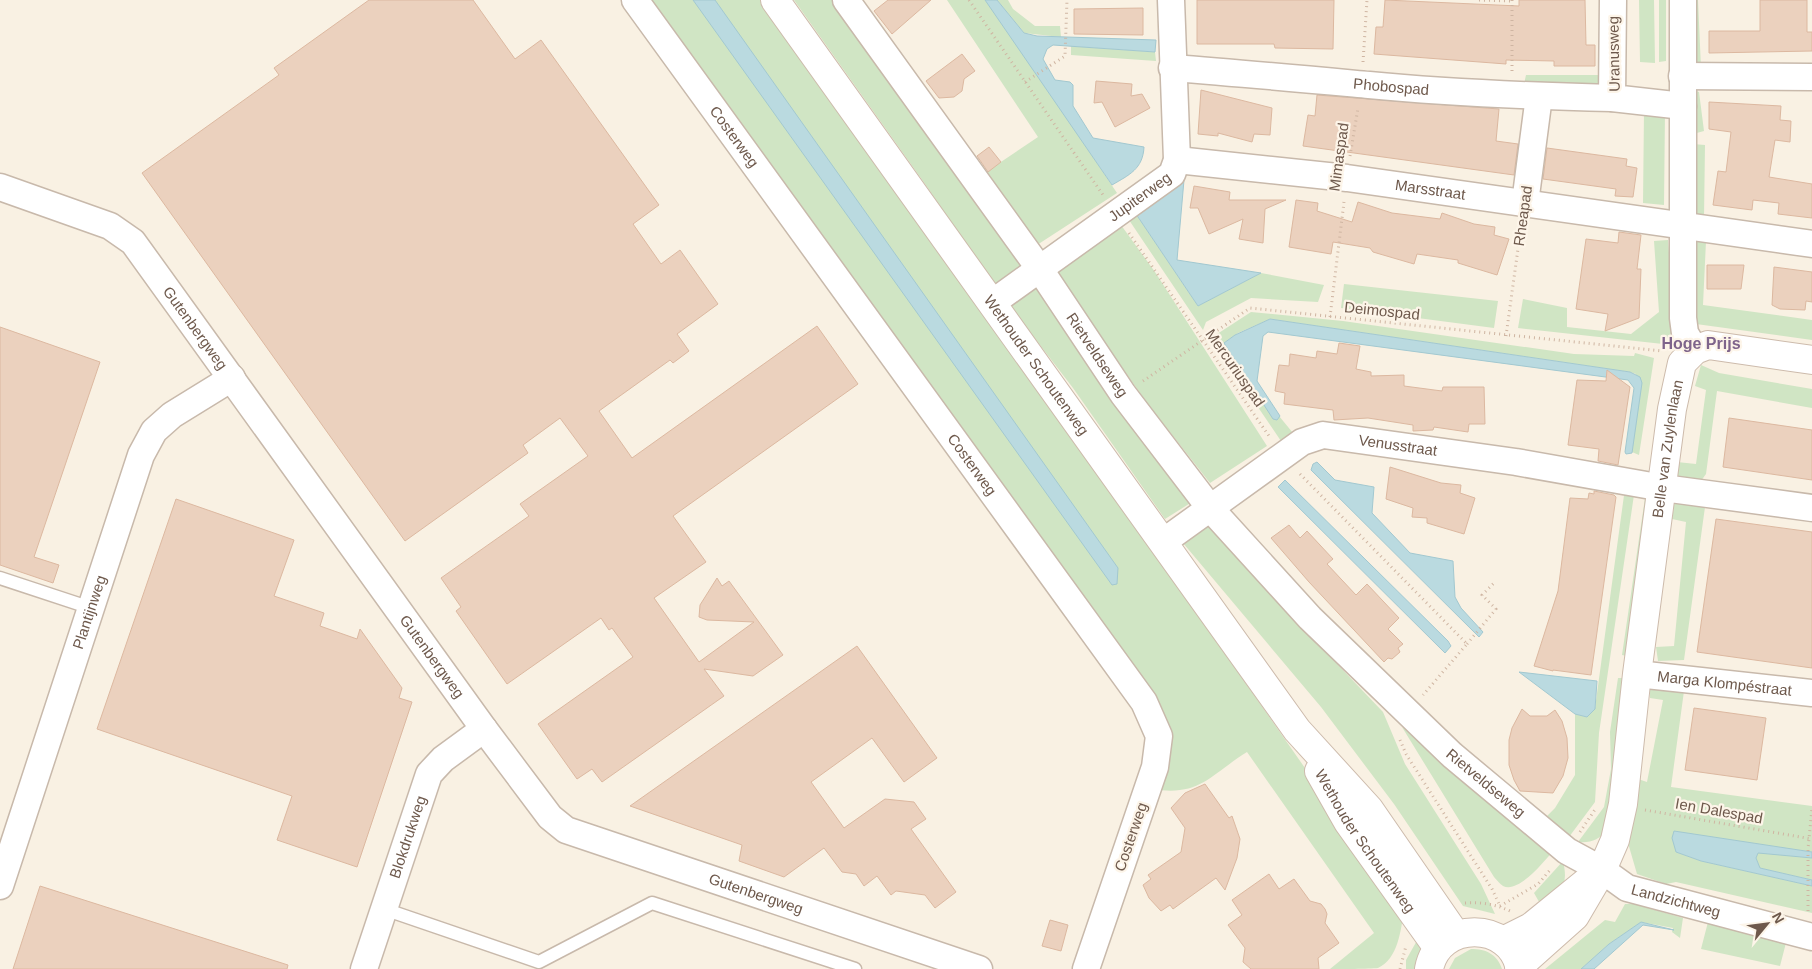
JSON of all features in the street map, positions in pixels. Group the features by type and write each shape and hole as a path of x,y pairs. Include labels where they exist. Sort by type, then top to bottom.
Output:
{"street":[{"name":"Costerweg","path":"635,0 1144,702 1159,736 1155,767 1086,969"},
{"name":"Wethouder Schoutenweg","path":"775,0 1079,428 1297,730 1369,809 1441,951"},
{"name":"Rietveldseweg","path":"846,0 1038,268 1124,394 1210,508 1310,618 1403,725 1460,762 1567,851 1602,870"},
{"name":"Jupiterweg","path":"992,303 1038,268 1117,215 1172,174 1176,160 1171,0"},
{"name":"Uranusweg","path":"1614,0 1612,98 1683,106"},
{"path":"1683,0 1683,318 1685,333 1695,350 1708,346 1728,347 1812,360"},
{"name":"Phobospad","path":"1172,68 1361,85 1539,96 1612,98"},
{"path":"1682,76 1812,77"},
{"name":"Rheapad","path":"1524,203 1539,96"},
{"name":"Marsstraat","path":"1176,160 1347,178 1812,244"},
{"name":"Gutenbergweg","path":"0,187 110,226 133,242 484,729 550,817 566,830 979,969"},
{"name":"Belle van Zuylenlaan","path":"1520,968 1575,916 1602,870 1615,840 1623,804 1637,674 1672,409 1682,363 1695,350"},
{"name":"Plantijnweg","path":"0,886 141,455 154,431 172,415 232,378"},
{"name":"Venusstraat","path":"1163,542 1302,442 1323,435 1516,462 1663,488 1812,508"},
{"name":"Marga Klompéstraat","path":"1637,674 1812,693"},
{"name":"Blokdrukweg","path":"364,969 429,774 443,759 484,729"},
{"name":"Belle van Zuylenlaan","path":"1503,941 1531,927 1602,870"},
{"name":"Landzichtweg","path":"1602,870 1627,888 1812,938"},
{"path":"1441,951 1472,931 1488,933 1503,941 1513,952 1520,968"}],"lane":[{"path":"0,578 91,608"},
{"path":"384,909 539,962 652,903 855,969"}],"path":[{"name":"Mercuriuspad","path":"969,0 1282,456 1467,644"},
{"path":"1025,82 1065,56 1067,0"},
{"name":"Mimaspad","path":"1330,316 1347,178 1361,85 1366,0"},
{"path":"1479,0 1512,1 1512,94"},
{"name":"Rheapad","path":"1506,336 1524,203"},
{"name":"Deimospad","path":"1124,394 1250,308 1665,352"},
{"path":"1494,583 1482,595 1496,609 1403,725 1406,754 1492,888 1500,906 1538,884 1567,851"},
{"name":"Ien Dalespad","path":"1623,804 1640,809 1810,839"},
{"path":"1808,903 1808,849 1812,808"}],"green space":[{"path":"650,0 762,0 1169,569 1201,619 1404,910 1397,943 1385,964 1378,968 1330,969 1374,933 1247,752 1204,782 1193,787 1168,791 1152,789 1168,736"},
{"path":"794,0 834,0 1022,268 996,288 925,184"},
{"path":"947,0 988,0 1117,193 1037,245 986,172 1038,137"},
{"path":"997,0 1008,0 1013,9 1035,26 1060,26 1061,37 1024,33"},
{"path":"1639,0 1654,0 1655,63 1640,62"},
{"path":"1659,0 1666,0 1666,61 1659,62"},
{"path":"1691,0 1698,0 1701,68 1691,68"},
{"path":"1071,46 1155,52 1156,61 1071,55"},
{"path":"1526,75 1600,75 1603,89 1524,84"},
{"path":"1691,89 1699,92 1704,131 1693,134"},
{"path":"1644,111 1665,111 1664,205 1643,203"},
{"path":"1693,144 1705,145 1704,218 1695,217"},
{"path":"1136,214 1198,306 1261,273 1324,285 1318,302 1251,298 1206,322 1203,330 1129,220"},
{"path":"1121,225 1155,272 1267,446 1210,483 1147,403 1053,269"},
{"path":"1668,240 1675,328 1663,344 1518,328 1523,299 1567,308 1567,327 1631,334 1659,312 1654,241"},
{"path":"1697,241 1706,241 1703,305 1812,320 1812,340 1696,324"},
{"path":"1344,284 1498,301 1494,328 1341,308"},
{"path":"1036,287 1192,502 1165,519 1073,388 1009,305"},
{"path":"1251,312 1343,321 1574,354 1634,356 1635,353 1654,358 1639,455 1632,452 1636,374 1270,319 1238,333 1224,343 1277,420 1279,416 1293,433 1283,444 1211,338"},
{"path":"1701,365 1719,373 1812,389 1812,408 1717,391 1706,474 1698,485 1676,481 1677,462 1696,464 1706,390 1695,386"},
{"path":"1625,488 1635,488 1599,733 1595,802 1569,837 1545,818 1555,808 1575,775 1575,714 1587,717 1595,708"},
{"path":"1645,498 1654,500 1632,657 1622,655"},
{"path":"1675,499 1705,507 1684,660 1658,661 1656,647 1674,646 1686,522 1672,519"},
{"path":"1208,522 1276,600 1383,712 1405,764 1481,884 1495,914 1463,906 1394,804 1321,707 1183,543"},
{"path":"1618,678 1628,678 1606,829 1595,840 1578,842 1604,807 1611,769 1610,732"},
{"path":"1650,683 1684,691 1671,787 1812,806 1812,852 1768,846 1676,852 1701,861 1812,886 1812,913 1676,882 1666,884 1637,874 1628,843 1638,779 1647,782 1663,700 1650,698"},
{"path":"1402,727 1554,850 1524,881 1509,887 1503,886 1494,877"},
{"path":"1767,852 1812,858 1812,880 1760,868 1756,858 1758,853"},
{"path":"1563,861 1565,877 1562,888 1542,907 1534,893"},
{"path":"1625,904 1634,904 1683,918 1680,938 1672,932 1673,928 1641,922 1609,944 1581,969 1545,969 1605,920 1615,922"},
{"path":"1708,922 1787,939 1780,966 1701,949"},
{"path":"1419,937 1425,943 1419,969 1406,969 1406,960"},
{"path":"1471,949 1490,953 1502,969 1449,969 1455,958"}],"water":[{"path":"693,0 715,0 1118,568 1117,584 1112,585"},
{"path":"985,0 997,0 1024,33 1037,36 1156,40 1155,52 1053,45 1047,49 1043,59 1055,80 1070,82 1073,85 1073,106 1093,138 1144,147 1141,161 1134,170 1112,185"},
{"path":"1184,180 1177,260 1261,273 1198,306 1136,214"},
{"path":"1270,319 1630,372 1640,377 1642,383 1632,453 1626,454 1625,452 1634,388 1628,380 1268,332 1263,336 1257,381 1280,416 1277,420 1273,419 1224,343 1235,335"},
{"path":"1317,462 1335,480 1374,487 1372,513 1410,553 1453,561 1455,597 1461,608 1483,632 1479,637 1311,470 1313,464"},
{"path":"1285,480 1448,641 1451,646 1445,653 1278,487"},
{"path":"1519,672 1597,681 1595,709 1587,717 1575,714"},
{"path":"1674,831 1812,852 1812,858 1758,853 1756,858 1760,868 1812,880 1812,886 1701,861 1676,852 1672,838"},
{"path":"1641,922 1674,930 1643,925 1594,969 1581,969 1609,944"}],"building":[{"path":"369,0 473,0 515,59 541,40 659,205 633,224 661,264 680,250 718,304 677,334 689,351 673,363 670,360 599,411 632,458 817,326 858,384 673,516 706,562 654,598 699,662 754,622 707,620 699,617 700,605 717,578 722,586 729,581 783,655 753,676 704,669 724,696 602,782 592,769 577,779 538,724 633,657 612,628 609,630 601,618 507,684 456,611 461,607 441,578 529,516 520,504 588,456 560,418 523,445 528,453 405,541 142,173 279,75 274,68"},
{"path":"888,0 931,0 892,34 874,11"},
{"path":"1197,0 1334,0 1333,49 1275,48 1274,44 1197,44"},
{"path":"1385,0 1519,6 1519,0 1585,0 1586,45 1595,45 1595,66 1554,66 1554,61 1506,60 1506,64 1374,54 1376,27 1383,27"},
{"path":"1760,0 1807,0 1807,32 1812,32 1812,51 1709,53 1709,31 1760,31"},
{"path":"1143,8 1143,35 1074,34 1074,9"},
{"path":"962,54 975,71 964,79 962,91 954,97 939,98 926,81"},
{"path":"1096,81 1132,84 1131,96 1142,94 1150,108 1115,127 1102,102 1094,103"},
{"path":"1201,90 1272,108 1270,135 1254,134 1252,142 1218,133 1218,136 1198,134"},
{"path":"1317,95 1499,109 1496,141 1518,144 1514,175 1303,146 1308,115 1315,116"},
{"path":"1709,102 1781,106 1780,120 1791,121 1790,142 1775,140 1769,177 1812,184 1812,218 1778,214 1779,203 1753,200 1752,210 1713,205 1718,171 1726,172 1731,132 1709,129"},
{"path":"989,147 1001,162 988,172 977,156"},
{"path":"1547,148 1627,159 1626,166 1637,168 1633,197 1615,196 1616,189 1543,179"},
{"path":"1194,186 1230,192 1229,200 1286,200 1265,209 1263,243 1239,239 1243,219 1209,234 1198,208 1190,208"},
{"path":"1296,200 1318,203 1317,211 1352,222 1358,202 1392,213 1440,219 1442,213 1474,224 1495,227 1494,235 1509,239 1497,275 1458,263 1458,260 1417,254 1414,264 1373,252 1370,248 1333,242 1331,254 1289,247"},
{"path":"1619,232 1641,235 1637,269 1641,269 1639,318 1605,331 1608,314 1576,309 1586,239 1618,243"},
{"path":"1707,265 1744,265 1741,289 1707,289"},
{"path":"1774,267 1812,272 1812,302 1806,301 1805,310 1780,309 1772,305"},
{"path":"0,327 100,362 34,557 59,565 53,583 0,565"},
{"path":"1339,343 1360,346 1356,369 1371,372 1371,376 1404,375 1404,386 1442,391 1443,387 1484,387 1485,424 1469,424 1468,432 1434,427 1433,430 1413,431 1413,425 1368,418 1334,420 1333,410 1284,404 1285,393 1275,391 1279,365 1289,366 1290,354 1316,358 1317,351 1337,354"},
{"path":"1607,370 1630,387 1618,465 1598,461 1599,449 1568,445 1577,380 1606,381"},
{"path":"1729,418 1812,430 1812,480 1723,467"},
{"path":"1390,467 1441,483 1461,485 1460,493 1475,498 1464,534 1427,523 1427,518 1412,517 1413,508 1386,499"},
{"path":"1594,491 1616,497 1591,675 1553,671 1534,666 1558,591 1570,498 1588,499 1589,493 1594,494"},
{"path":"176,499 294,540 274,596 324,613 320,626 357,639 360,629 402,688 399,698 412,702 357,867 277,840 292,796 97,729"},
{"path":"1716,519 1812,532 1812,668 1697,652"},
{"path":"1289,525 1300,538 1307,531 1333,559 1327,564 1356,595 1367,584 1399,618 1388,629 1403,644 1398,648 1400,652 1392,659 1388,658 1384,662 1309,582 1271,538"},
{"path":"857,646 937,758 904,782 872,738 811,782 844,828 885,799 914,802 926,819 911,829 956,892 935,908 925,895 896,891 891,895 877,876 864,886 856,874 842,872 824,848 784,877 739,861 742,845 630,806"},
{"path":"1694,708 1766,718 1757,780 1685,770"},
{"path":"1522,709 1530,716 1547,716 1555,710 1562,721 1567,738 1568,758 1563,776 1553,793 1520,791 1514,780 1509,765 1509,740 1512,728"},
{"path":"1205,784 1229,818 1232,816 1240,839 1237,858 1225,890 1216,878 1173,909 1170,905 1161,911 1149,898 1143,885 1151,879 1148,875 1181,852 1185,828 1171,808 1185,793"},
{"path":"1269,874 1279,889 1294,879 1310,901 1321,904 1325,909 1327,914 1325,923 1339,943 1318,958 1319,969 1251,969 1243,962 1245,948 1228,925 1242,915 1232,900"},
{"path":"40,886 288,965 287,969 13,969"},
{"path":"1050,920 1068,925 1061,951 1042,946"}],"district":[{"name":"Hoge Prijs","path":"1701,343"}]}
